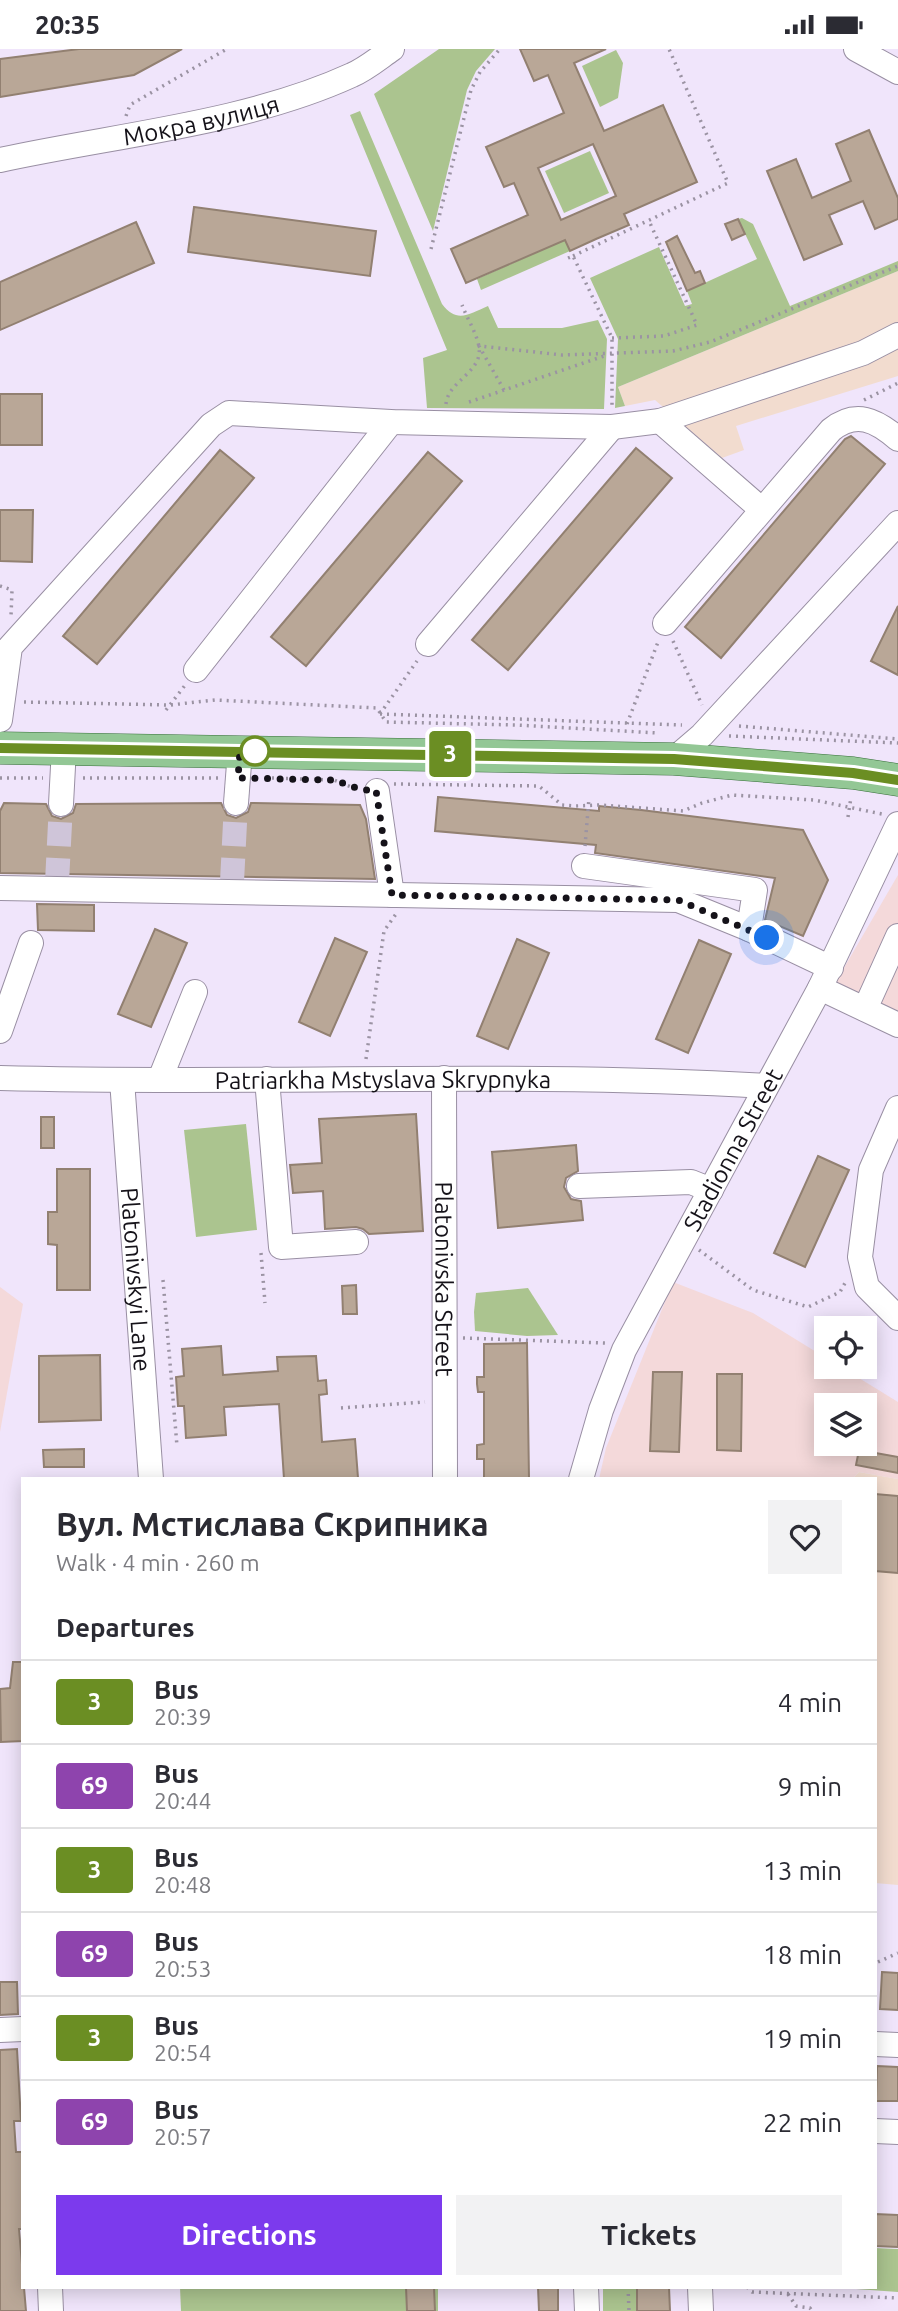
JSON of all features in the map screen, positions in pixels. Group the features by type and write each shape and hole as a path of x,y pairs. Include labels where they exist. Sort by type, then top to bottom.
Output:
{"main road":[{"path":"0,748 63,763 239,764 668,746 898,780"}],"street":[{"name":"Мокра вулиця","path":"0,160 189,123 290,98 354,75 392,49"},
{"path":"856,49 898,72"},
{"path":"1,710 10,647 211,425 229,413 391,422 612,427 660,421 863,353 898,335"},
{"path":"665,623 761,509 842,421 860,417 886,428 898,439"},
{"path":"660,421 761,509"},
{"path":"196,670 391,422"},
{"path":"428,644 612,427"},
{"path":"668,746 707,730 898,523"},
{"path":"61,804 63,763"},
{"path":"236,803 239,764"},
{"path":"376,790 392,895"},
{"name":"Stadionna Street","path":"582,1477 601,1410 624,1350 825,978 892,820"},
{"path":"584,866 755,890 749,929"},
{"path":"0,888 57,885 232,887 392,895 678,900 749,929 825,978 865,1009 898,1025"},
{"path":"865,1009 898,937"},
{"path":"0,1031 32,943"},
{"path":"160,1079 195,992"},
{"name":"Patriarkha Mstyslava Skrypnyka","path":"0,1078 444,1078 766,1086"},
{"name":"Platonivska Street","path":"444,1078 445,1477"},
{"path":"267,1079 281,1247 356,1242"},
{"name":"Platonivskyi Lane","path":"122,1080 151,1477"},
{"path":"898,1108 871,1170 860,1257 867,1287 898,1318"},
{"path":"579,1187 691,1182 711,1190"},
{"path":"0,2030 21,2029"},
{"path":"877,2044 898,2045"},
{"path":"877,2131 898,2132"},
{"path":"50,2289 51,2311"},
{"path":"586,2289 587,2311"},
{"path":"700,2289 701,2311"}],"path":[{"path":"125,114 130,105 228,49"},
{"path":"432,249 471,90 480,72 500,49"},
{"path":"612,427 612,338 570,257 728,183 668,49"},
{"path":"612,338 664,336 697,325 649,221"},
{"path":"479,346 562,355 673,351 710,342 898,266"},
{"path":"462,305 479,346 504,390"},
{"path":"420,421 446,410 448,393 477,361 479,346"},
{"path":"458,406 612,353"},
{"path":"0,586 12,590 10,647"},
{"path":"627,725 665,623"},
{"path":"665,623 707,730"},
{"path":"380,714 428,644"},
{"path":"166,710 196,670"},
{"path":"1,710 170,705 215,700 377,708 386,722 516,725 668,746"},
{"path":"380,714 898,741"},
{"path":"707,730 898,741"},
{"path":"0,778 63,763 239,764 334,780 362,790 384,789 387,782 392,785 539,786 562,805 683,811 732,795 814,800 892,820"},
{"path":"584,866 589,797"},
{"path":"363,1078 384,930"},
{"path":"699,1250 753,1290 808,1307 840,1292 860,1257"},
{"path":"163,1280 177,1446"},
{"path":"444,1337 612,1343 624,1350"},
{"path":"341,1408 445,1401"},
{"path":"878,1962 898,1953"},
{"path":"628,2289 629,2311"},
{"path":"749,2289 752,2293 898,2298"},
{"path":"788,2294 796,2306 810,2308 812,2311"}],"shaded area":[{"path":"898,271 898,376 736,426 744,450 722,458 655,400 625,406 618,387"},
{"path":"898,875 898,1016 834,985"},
{"path":"673,1282 753,1313 814,1351 814,1379 861,1379 898,1402 898,1479 859,1472 854,1477 599,1477 606,1448"},
{"path":"0,1287 23,1304 0,1432"},
{"path":"859,1472 898,1479 898,1885 877,1883 877,1477 854,1477"}],"green space":[{"path":"439,49 495,49 476,71 467,90 433,231 374,94"},
{"path":"616,50 623,63 618,98 600,107 582,66"},
{"path":"360,111 442,304 458,316 488,306 498,328 562,328 598,320 607,339 604,409 427,408 423,358 447,350 350,115"},
{"path":"590,151 609,193 564,213 545,171"},
{"path":"742,218 753,224 790,306 898,261 898,271 618,387 625,406 615,408 618,339 590,278 659,247 685,306 692,304 687,291 757,259 738,219"},
{"path":"565,240 570,251 481,290 477,279"},
{"path":"246,1124 257,1230 196,1237 184,1130"},
{"path":"528,1288 558,1335 527,1336 475,1331 476,1293"},
{"path":"877,2248 898,2249 898,2292 856,2289 877,2289"},
{"path":"180,2289 438,2289 438,2311 181,2311"},
{"path":"603,2289 637,2289 637,2311 603,2311"}],"building":[{"path":"79,49 182,49 134,75 0,97 0,59"},
{"path":"520,49 606,49 574,63 604,131 663,105 697,182 624,214 629,225 570,251 565,240 466,283 451,249 528,215 514,183 504,187 486,147 564,113 548,75 534,81","holes":["593,144 616,196 561,220 538,168"]},
{"path":"869,130 898,198 898,219 875,229 863,201 829,215 842,244 804,260 767,171 796,159 812,198 851,181 836,144"},
{"path":"194,207 376,231 370,276 188,252"},
{"path":"738,219 745,234 732,240 725,224"},
{"path":"136,222 154,263 0,330 0,282"},
{"path":"677,236 695,273 700,271 705,283 687,291 666,242"},
{"path":"0,394 42,394 42,445 0,445"},
{"path":"851,436 885,464 721,658 685,627 845,439"},
{"path":"636,448 672,478 508,670 472,640"},
{"path":"220,450 254,478 97,664 63,636"},
{"path":"428,452 462,481 306,666 271,637"},
{"path":"0,510 33,510 32,562 0,561"},
{"path":"898,606 898,675 871,661"},
{"path":"438,797 599,811 599,806 803,830 828,880 803,936 765,920 775,878 595,853 596,845 435,831"},
{"path":"4,803 46,804 52,816 61,819 73,813 76,804 221,803 227,815 236,818 248,812 251,803 360,805 366,819 375,879 0,873 0,811"},
{"path":"37,904 94,905 94,931 38,930"},
{"path":"155,929 187,943 151,1027 118,1014"},
{"path":"335,938 367,952 330,1036 299,1022"},
{"path":"517,939 549,953 508,1049 477,1036"},
{"path":"699,940 731,954 688,1053 656,1039"},
{"path":"416,1114 423,1231 369,1234 356,1227 325,1229 323,1191 293,1193 290,1165 322,1163 319,1119"},
{"path":"41,1117 54,1117 54,1148 41,1148"},
{"path":"576,1145 578,1171 566,1178 564,1187 571,1199 581,1201 583,1220 498,1228 492,1152"},
{"path":"818,1156 849,1170 805,1267 774,1253"},
{"path":"57,1169 90,1169 90,1290 57,1290 57,1245 48,1244 48,1212 57,1212"},
{"path":"356,1285 357,1314 343,1314 342,1286"},
{"path":"527,1343 529,1477 484,1477 484,1459 477,1459 477,1445 484,1444 484,1392 478,1392 477,1377 484,1377 484,1344"},
{"path":"221,1346 223,1375 278,1371 277,1357 316,1356 318,1381 326,1380 327,1394 319,1395 322,1442 355,1439 358,1477 284,1477 279,1404 224,1407 226,1435 186,1438 184,1406 178,1406 176,1377 184,1376 182,1349"},
{"path":"100,1355 101,1420 39,1422 39,1356"},
{"path":"653,1372 682,1372 679,1452 650,1451"},
{"path":"717,1374 742,1374 741,1451 717,1450"},
{"path":"84,1449 84,1467 44,1467 43,1450"},
{"path":"877,1453 898,1457 898,1473 856,1465 858,1456 877,1456"},
{"path":"877,1494 898,1496 898,1573 877,1571"},
{"path":"13,1662 21,1662 21,1741 1,1742 0,1689 10,1688"},
{"path":"882,1972 898,1973 898,2010 880,2009"},
{"path":"0,1982 17,1982 18,2014 0,2015"},
{"path":"17,2049 21,2121 14,2121 16,2152 21,2152 19,2229 21,2289 24,2289 26,2311 0,2311 0,2050"},
{"path":"877,2066 898,2067 898,2101 877,2101"},
{"path":"877,2214 898,2215 898,2247 877,2246"},
{"path":"406,2289 434,2289 435,2311 407,2311"},
{"path":"538,2289 558,2289 558,2311 539,2311"},
{"path":"637,2289 669,2289 670,2311 637,2311"}],"tunnel":[{"path":"232,882 236,803"},
{"path":"57,882 61,804"}],"bus line":[{"name":"3","path":"0,748 674,759 780,766 898,780"}],"route":[{"path":"255,751 240,751 238,778 334,780 355,789 376,790 392,895 678,900 767,938"}]}
